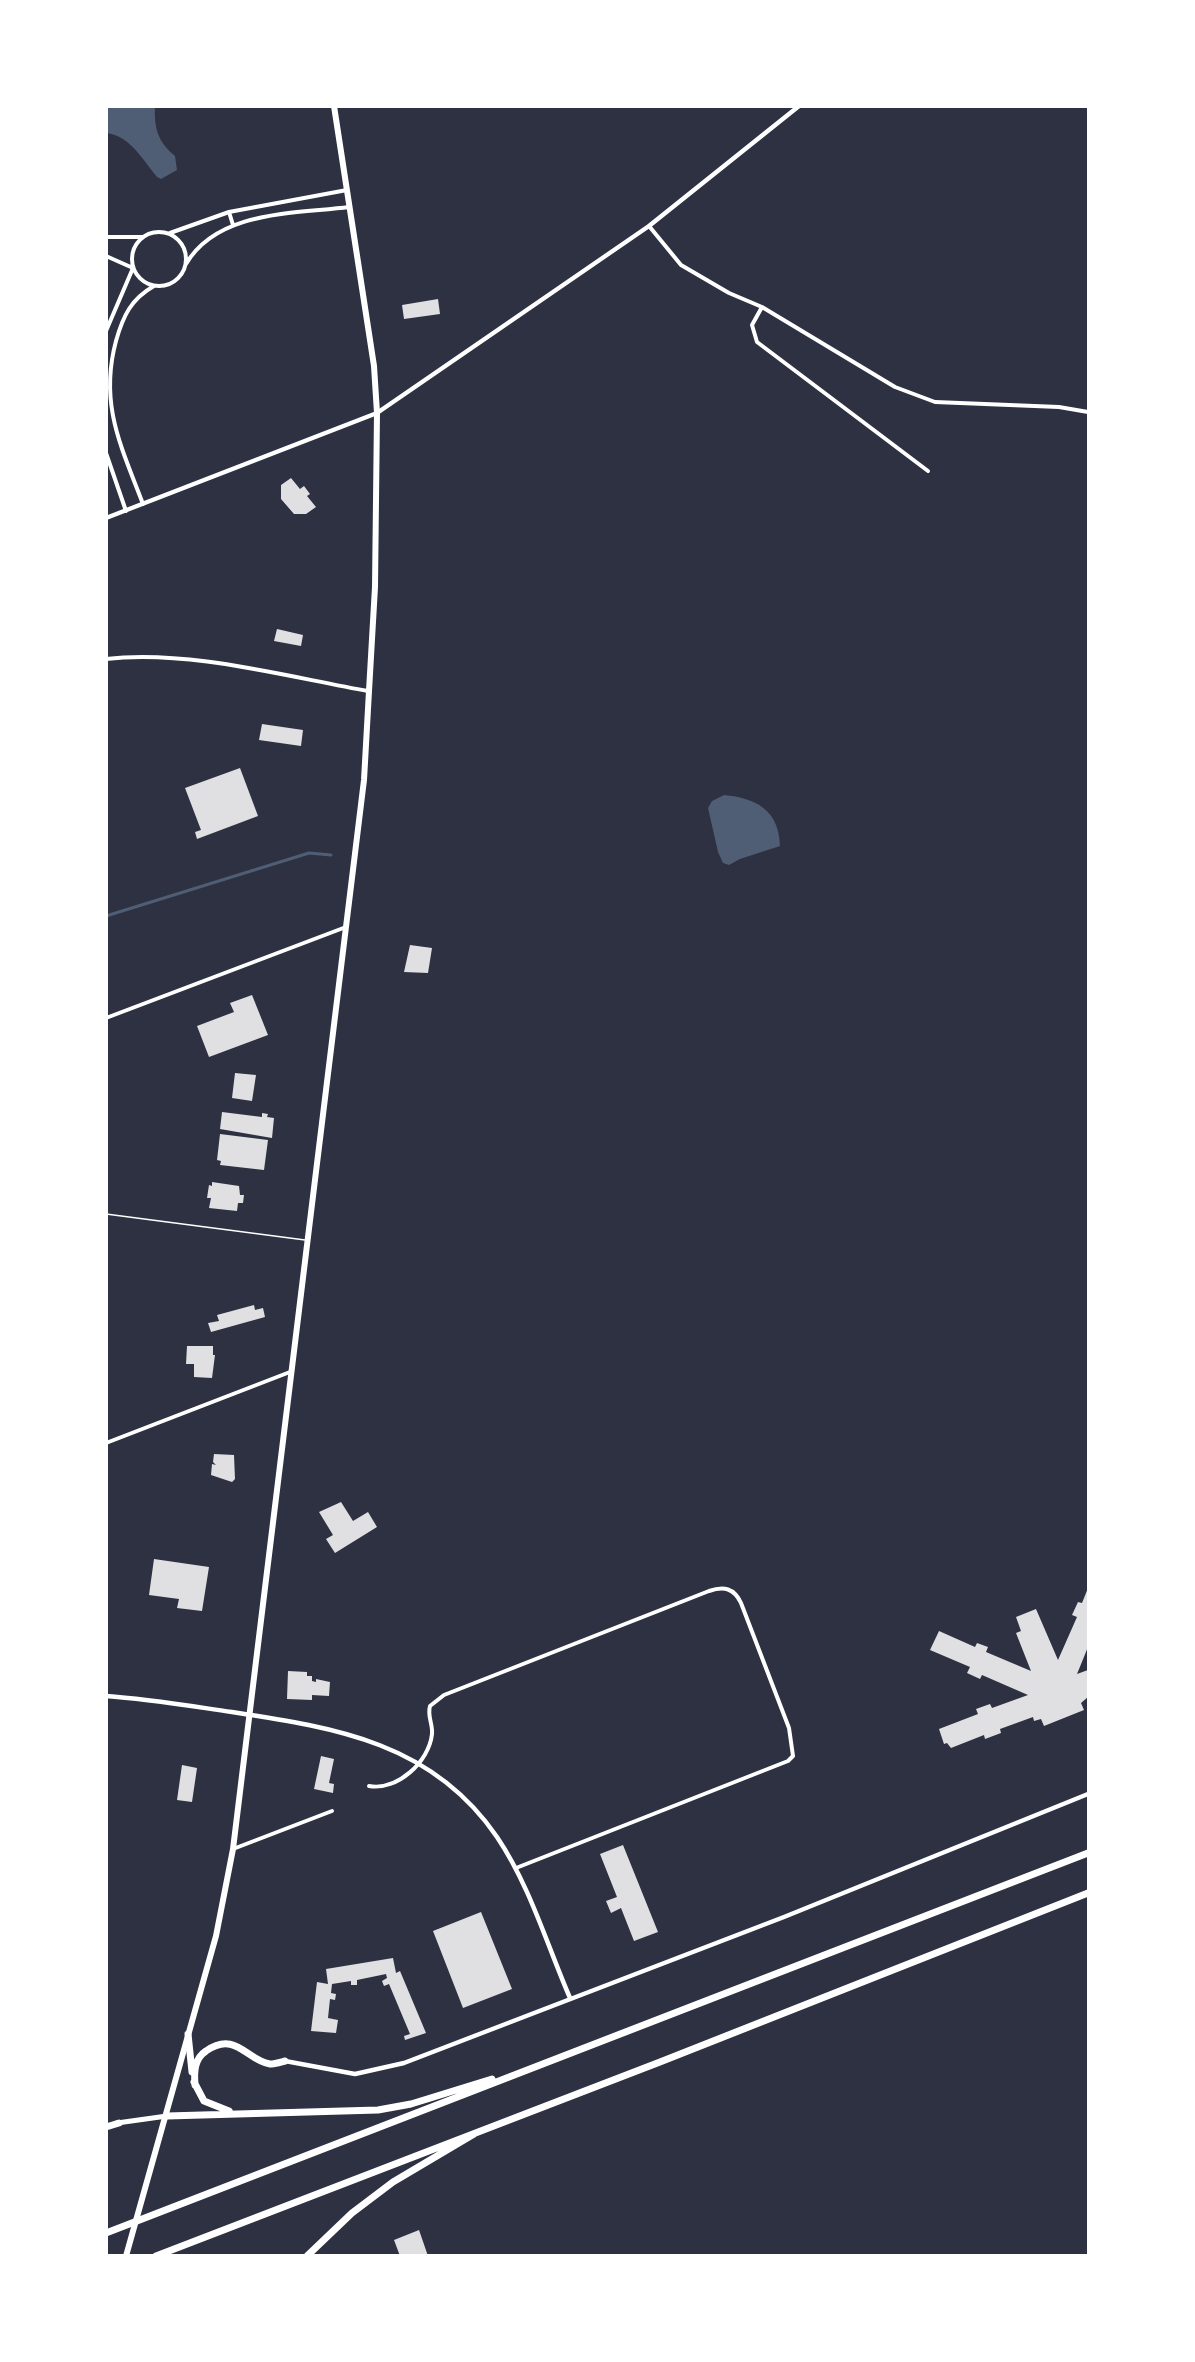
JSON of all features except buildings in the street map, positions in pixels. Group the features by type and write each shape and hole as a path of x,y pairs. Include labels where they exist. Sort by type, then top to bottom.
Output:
{"highway":[{"path":"106,2233 1089,1853"},
{"path":"156,2256 486,2127 660,2062 1089,1893"},
{"path":"188,2034 198,2094 212,2107 246,2114"},
{"path":"195,2085 198,2060 207,2050 219,2045 232,2045 270,2064 285,2061"},
{"path":"167,2116 352,2113 397,2107 568,2054"},
{"path":"106,2126 119,2122"},
{"path":"307,2256 352,2212 393,2182 486,2127"}],"main road":[{"path":"126,2256 216,1936 233,1849 364,780 375,587 377,413 374,366 334,106"},
{"path":"119,2122 167,2116"}],"street":[{"path":"106,518 377,413 650,226 799,106"},
{"path":"106,331 133,268 134,249 143,237 152,232 170,233 229,212 347,190"},
{"path":"143,504 114,427 109,406 108,381 114,349 124,317 137,297 154,286 171,284 183,272 192,255 208,241 233,225 258,218 349,207"},
{"path":"229,212 233,225"},
{"path":"650,226 681,265 729,293 762,307 895,387 935,402 1059,407 1089,412"},
{"path":"170,233 184,246 186,264"},
{"path":"106,237 143,237"},
{"path":"106,256 133,268 140,279 154,286"},
{"path":"762,307 752,325 757,342 928,471"},
{"path":"106,453 126,511"},
{"path":"106,659 157,656 191,659 369,691"},
{"path":"106,1018 346,927"},
{"path":"106,1443 290,1371"},
{"path":"369,1786 380,1787 407,1776 419,1762 432,1735 428,1714 431,1703 458,1689 709,1591 725,1588 735,1593 741,1603 789,1728 793,1756 788,1761 516,1868"},
{"path":"106,1696 250,1715 345,1732 380,1744 419,1762 446,1781 474,1808 497,1836 516,1868 570,1998"},
{"path":"285,2061 355,2074 379,2071 404,2064 784,1917 895,1870 1089,1794"},
{"path":"233,1849 332,1811"}],"lane":[{"path":"106,1214 308,1241"}],"water":[{"path":"106,107 155,107 158,134 175,156 177,170 161,179 157,177 129,144 107,133"},
{"path":"724,795 746,799 764,808 775,823 780,846 729,865 723,863 718,852 708,808 712,801"}],"waterway":[{"path":"106,916 309,853 331,855"}]}
